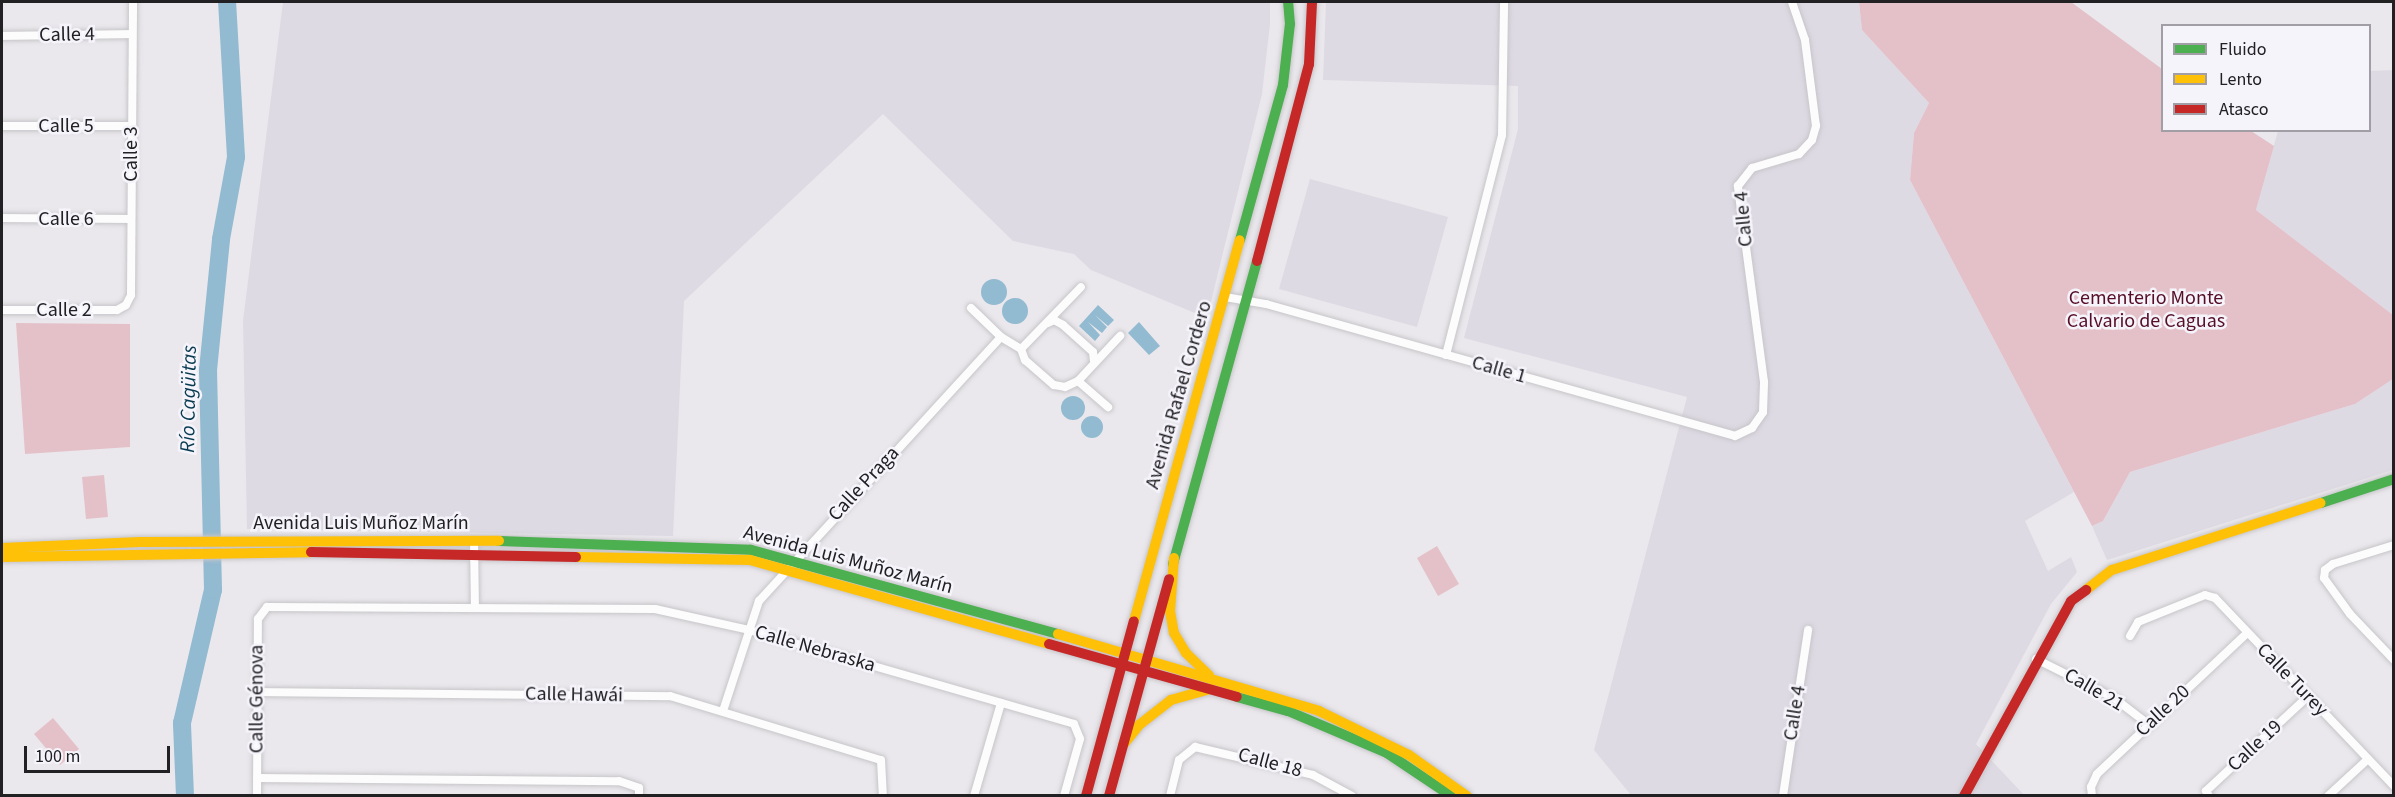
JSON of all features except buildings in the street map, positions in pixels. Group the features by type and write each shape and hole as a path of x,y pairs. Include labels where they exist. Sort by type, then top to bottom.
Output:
{"main road":[{"name":"Avenida Rafael Cordero","path":"1086,795 1282,85 1290,24 1288,2"},
{"name":"Avenida Rafael Cordero","path":"1109,795 1298,114 1309,64 1312,2"},
{"path":"1964,795 2036,659 2071,601 2112,570 2394,479"},
{"name":"Avenida Luis Muñoz Marín","path":"2,548 257,546 474,540 728,547 1347,723 1409,755 1467,795"},
{"name":"Avenida Luis Muñoz Marín","path":"257,546 475,553 720,557 789,565"},
{"name":"Avenida Luis Muñoz Marín","path":"2,557 140,547"},
{"path":"1124,745 1139,725 1171,700 1212,684 1186,653 1174,633 1170,611 1174,558"},
{"name":"Avenida Luis Muñoz Marín","path":"1212,684 1297,714 1369,744 1450,795"}],"street":[{"name":"Calle 3","path":"126,305 131,295 133,2"},
{"path":"1446,355 1502,135 1504,2"},
{"name":"Calle 4","path":"1763,412 1764,382 1738,186 1752,168 1799,154 1812,140 1816,126 1805,40 1792,2"},
{"name":"Calle 4","path":"2,36 132,34"},
{"name":"Calle 5","path":"2,126 131,126"},
{"name":"Calle 6","path":"2,218 130,219"},
{"path":"1021,349 1081,287"},
{"name":"Calle 1","path":"1225,297 1248,300 1735,436 1752,428 1763,412"},
{"name":"Calle 2","path":"2,310 117,310 126,305"},
{"path":"970,308 1001,338 1021,349 1025,360 1054,385 1065,387 1078,381 1120,336"},
{"path":"1046,323 1054,320 1063,325 1093,352 1094,362"},
{"name":"Calle Praga","path":"723,711 759,601 789,565 1001,338"},
{"path":"1078,381 1108,407"},
{"path":"474,540 475,608"},
{"path":"2394,545 2325,570 2324,578 2394,660"},
{"name":"Calle Turey","path":"2130,636 2138,622 2205,595 2215,598 2394,786"},
{"name":"Calle Nebraska","path":"267,607 655,609 749,630 1074,724 1080,739 1064,795"},
{"name":"Calle Génova","path":"257,795 258,619 267,607"},
{"name":"Calle 4","path":"1783,795 1808,630"},
{"name":"Calle 20","path":"2092,795 2091,787 2097,774 2247,633"},
{"name":"Calle 21","path":"2036,659 2114,698 2148,724"},
{"name":"Calle Hawái","path":"257,692 670,696 881,760 884,795"},
{"name":"Calle 19","path":"2209,795 2206,791 2307,697"},
{"path":"974,795 1001,703"},
{"name":"Calle 18","path":"1170,795 1179,760 1194,747 1219,749 1313,775 1352,795"},
{"path":"2328,795 2368,759"},
{"path":"257,777 619,781 639,788 639,795"}],"shaded area":[{"path":"283,2 1270,2 1270,24 1262,94 1207,318 1091,270 1074,254 1013,241 883,114 684,301 673,536 247,529 243,321"},
{"path":"1326,2 1859,2 1862,30 1929,103 1914,133 1910,180 2074,492 2025,521 2048,571 2071,557 2077,572 2051,604 1976,744 2024,795 1631,795 1594,750 1687,397 1464,338 1518,129 1518,86 1323,80"},
{"path":"2393,70 2393,315 2256,210 2278,132 2371,132 2371,71"},
{"path":"1310,179 1448,217 1417,327 1279,289"},
{"path":"2393,379 2393,470 2107,560 2092,526 2103,521 2130,472 2355,404"}],"green space":[{"name":"Cementerio Monte Calvario de Caguas","path":"1859,2 2071,2 2161,68 2161,132 2253,132 2274,146 2256,210 2393,315 2393,379 2355,404 2130,472 2103,521 2092,526 1910,180 1914,133 1929,103 1862,30"},
{"path":"16,323 130,324 130,447 25,454"},
{"path":"104,475 108,517 86,519 82,477"},
{"path":"1437,546 1459,584 1438,596 1417,558"},
{"path":"53,718 79,749 60,765 34,734"}],"water":[{"path":"994,279 1003,283 1007,292 1003,301 994,305 985,301 981,292 985,283"},
{"path":"1015,298 1024,302 1028,311 1024,320 1015,324 1006,320 1002,311 1006,302"},
{"path":"1098,305 1114,320 1108,326 1095,315 1107,327 1102,333 1088,322 1100,335 1095,341 1079,326"},
{"path":"1139,322 1160,346 1149,355 1128,333"},
{"path":"1073,396 1081,400 1085,408 1081,416 1073,420 1065,416 1061,408 1065,400"},
{"path":"1092,416 1100,419 1103,427 1100,435 1092,438 1084,435 1081,427 1084,419"}],"waterway":[{"name":"Río Cagüitas","path":"185,796 182,723 213,590 208,370 221,239 236,157 227,2"}],"traffic: fast":[{"path":"1240,240 1283,85 1290,24 1288,2"},
{"path":"1173,564 1257,261"},
{"path":"2321,503 2394,479"},
{"path":"499,541 751,550 1058,634"},
{"path":"1237,697 1288,711 1387,753 1451,796"}],"traffic: slow":[{"path":"1134,621 1240,240"},
{"path":"2086,590 2112,570 2321,503"},
{"path":"2,548 140,542 499,541"},
{"path":"2,557 311,552"},
{"path":"576,557 750,560 1049,644"},
{"path":"1174,558 1170,611 1174,633 1186,653 1209,675"},
{"path":"1058,634 1319,711 1409,755 1467,796"},
{"path":"1123,745 1139,725 1171,700 1210,689"}],"traffic: jam":[{"path":"1257,261 1309,64 1312,2"},
{"path":"311,552 576,557"},
{"path":"1109,796 1169,579"},
{"path":"1964,796 2071,601 2086,590"},
{"path":"1086,796 1134,621"},
{"path":"1049,644 1237,697"}]}
